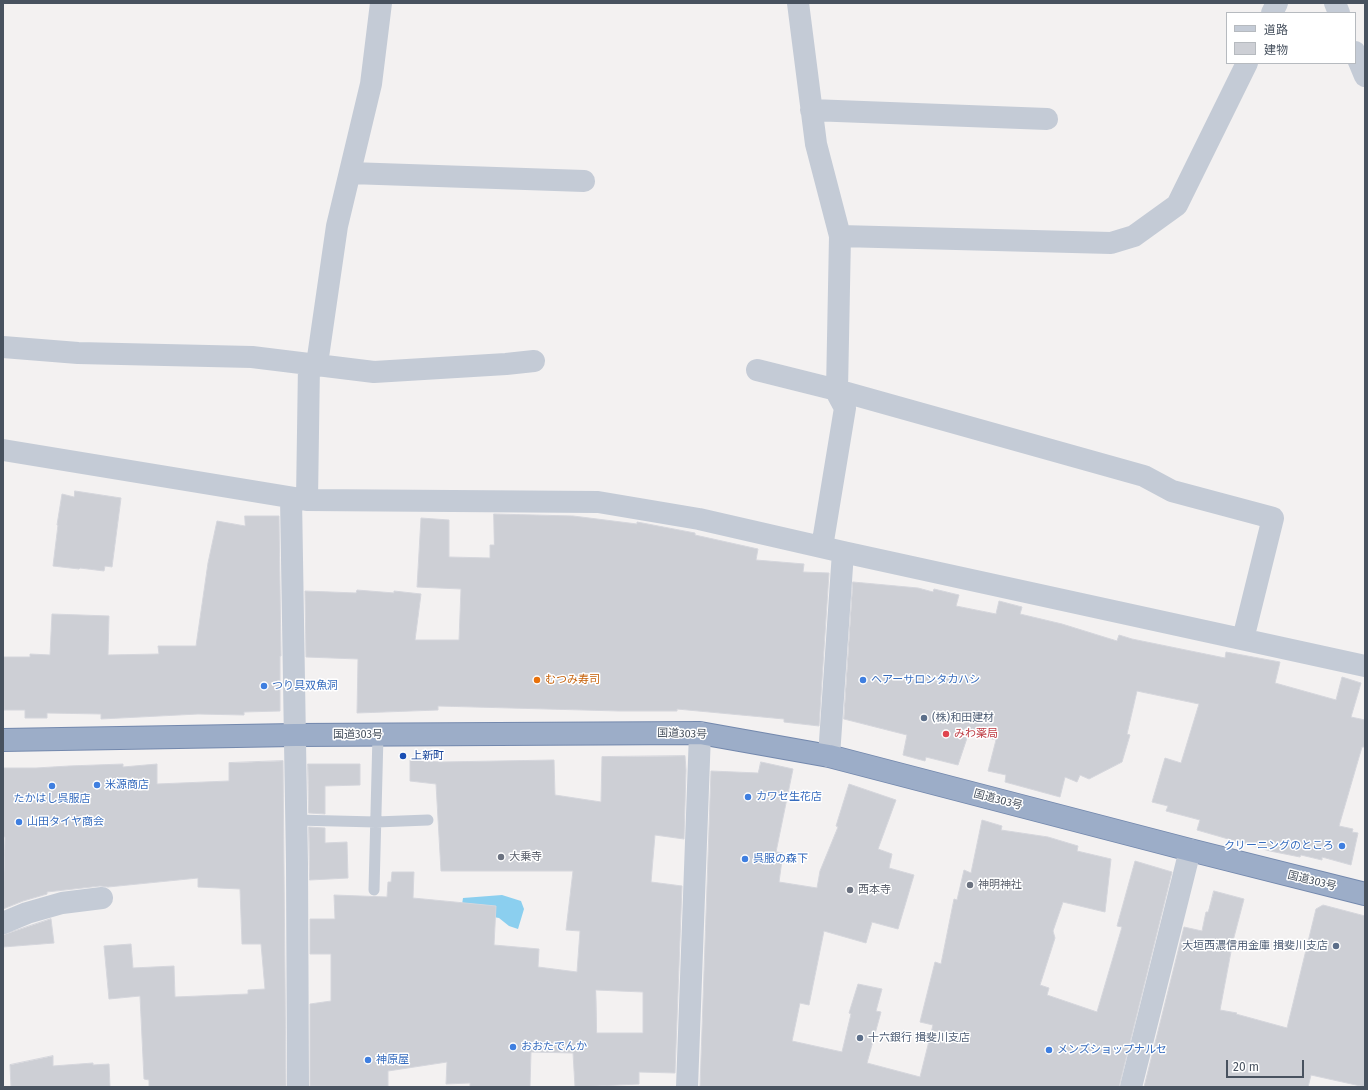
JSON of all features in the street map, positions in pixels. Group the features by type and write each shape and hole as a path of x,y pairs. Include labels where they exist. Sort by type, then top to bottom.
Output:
{"highway":[{"name":"国道303号","path":"3,740 295,735 700,733 829,756 1365,894"}],"street":[{"path":"298,1087 295,735 299,499 313,364 337,226 371,84 381,3"},
{"path":"798,3 816,144 840,236 837,390 845,408 832,550 829,756"},
{"path":"1272,12 1277,3"},
{"path":"1356,54 1365,76"},
{"path":"840,236 1112,243 1134,236 1177,205 1247,64"},
{"path":"812,110 1047,119"},
{"path":"350,173 584,181"},
{"path":"3,347 78,353 252,357 374,372 534,361"},
{"path":"757,370 837,390 1144,476 1172,491 1273,518 1243,639"},
{"path":"3,450 299,499 598,502 699,519 832,550 1365,666"},
{"path":"687,1087 700,733"},
{"path":"1131,1087 1190,850"},
{"path":"3,923 27,913 62,903 102,898"}],"lane":[{"path":"374,890 378,735"},
{"path":"296,820 376,822 428,820"}],"water":[{"path":"502,895 521,901 524,909 518,929 509,926 499,918 461,911 463,898"}],"building":[{"path":"75,491 121,498 112,567 105,566 104,571 53,566 62,494 74,497"},
{"path":"494,514 573,516 637,524 637,522 695,533 695,535 758,549 756,560 804,564 803,572 829,573 819,726 784,722 784,719 677,709 677,711 619,711 438,706 438,710 357,713 358,659 306,657 305,591 356,593 357,590 394,593 394,591 421,594 415,640 459,640 461,589 417,587 421,518 449,520 449,557 490,558 490,545 494,545"},
{"path":"245,516 279,516 281,656 280,711 244,712 244,715 198,714 101,719 101,714 47,713 47,718 25,718 25,710 4,710 3,657 30,657 30,654 50,655 52,614 109,616 108,655 159,654 158,646 196,646 208,563 217,521 245,526"},
{"path":"853,582 918,588 933,592 934,589 959,595 956,606 996,614 999,601 1022,607 1020,614 1062,624 1117,641 1119,635 1225,658 1226,652 1280,662 1275,683 1336,700 1342,677 1361,683 1351,717 1365,720 1365,747 1362,747 1339,826 1353,829 1352,832 1358,833 1351,865 1322,857 1322,860 1301,855 1300,857 1270,851 1197,830 1200,820 1166,811 1168,806 1152,802 1165,758 1181,763 1199,704 1137,691 1127,734 1130,735 1122,762 1089,779 1080,775 1077,782 1065,777 1060,797 1005,782 1006,775 988,771 996,740 969,732 958,765 926,757 925,761 903,755 907,735 844,719"},
{"path":"685,756 684,839 655,835 651,882 682,886 675,1073 639,1072 639,1084 575,1087 573,1053 531,1052 530,1087 470,1087 470,1083 446,1084 447,1062 388,1071 388,1087 310,1086 310,1004 331,1001 331,954 310,954 310,919 335,919 334,895 387,897 388,882 391,882 392,872 414,872 413,898 496,906 494,945 539,949 538,967 577,972 580,931 566,930 573,871 441,871 436,784 410,781 410,760 442,762 554,760 555,795 601,802 602,757","holes":["596,990 643,992 643,1033 597,1033"]},
{"path":"283,761 286,1086 149,1087 149,1080 144,1079 140,996 109,999 104,946 131,944 133,968 174,966 175,997 248,994 248,990 265,989 261,944 242,944 240,889 198,887 198,878 108,887 100,886 47,892 47,894 3,909 5,837 3,837 3,768 123,764 123,767 157,764 157,784 229,781 229,763"},
{"path":"761,762 793,769 776,852 783,853 779,882 817,888 820,871 838,827 836,826 849,784 896,800 878,849 892,854 889,868 914,875 898,929 872,922 866,943 824,931 809,1005 800,1003 792,1041 842,1052 851,1014 849,1013 858,984 882,989 876,1011 881,1012 867,1063 920,1077 933,1025 920,1022 935,962 941,964 954,899 957,900 964,870 971,873 982,820 1002,826 1001,830 1048,837 1078,846 1077,851 1111,859 1105,912 1063,902 1053,931 1055,938 1040,985 1049,988 1047,995 1097,1012 1122,927 1117,926 1135,861 1172,872 1119,1087 700,1087 711,771 758,773"},
{"path":"308,764 360,764 360,785 325,786 325,814 309,813"},
{"path":"309,827 325,828 325,843 347,842 348,878 310,880"},
{"path":"1214,891 1244,899 1233,941 1220,1010 1237,1013 1236,1014 1287,1028 1316,909 1323,905 1365,916 1365,1087 1311,1075 1308,1087 1144,1087 1184,927 1202,931 1206,912 1208,912"},
{"path":"51,919 54,943 3,947 3,935"},
{"path":"53,1056 53,1066 93,1063 93,1065 109,1064 110,1087 11,1087 10,1065"}],"place":[{"name":"むつみ寿司","path":"537,680"},
{"name":"ヘアーサロンタカハシ","path":"863,680"},
{"name":"つり具双魚洞","path":"264,686"},
{"name":"(株)和田建材","path":"924,718"},
{"name":"みわ薬局","path":"946,734"},
{"name":"上新町","path":"403,756"},
{"name":"米源商店","path":"97,785"},
{"name":"たかはし呉服店","path":"52,786"},
{"name":"カワセ生花店","path":"748,797"},
{"name":"山田タイヤ商会","path":"19,822"},
{"name":"クリーニングのところ","path":"1342,846"},
{"name":"大乗寺","path":"501,857"},
{"name":"呉服の森下","path":"745,859"},
{"name":"神明神社","path":"970,885"},
{"name":"西本寺","path":"850,890"},
{"name":"大垣西濃信用金庫 揖斐川支店","path":"1336,946"},
{"name":"十六銀行 揖斐川支店","path":"860,1038"},
{"name":"おおたでんか","path":"513,1047"},
{"name":"メンズショップナルセ","path":"1049,1050"},
{"name":"神原屋","path":"368,1060"}]}
